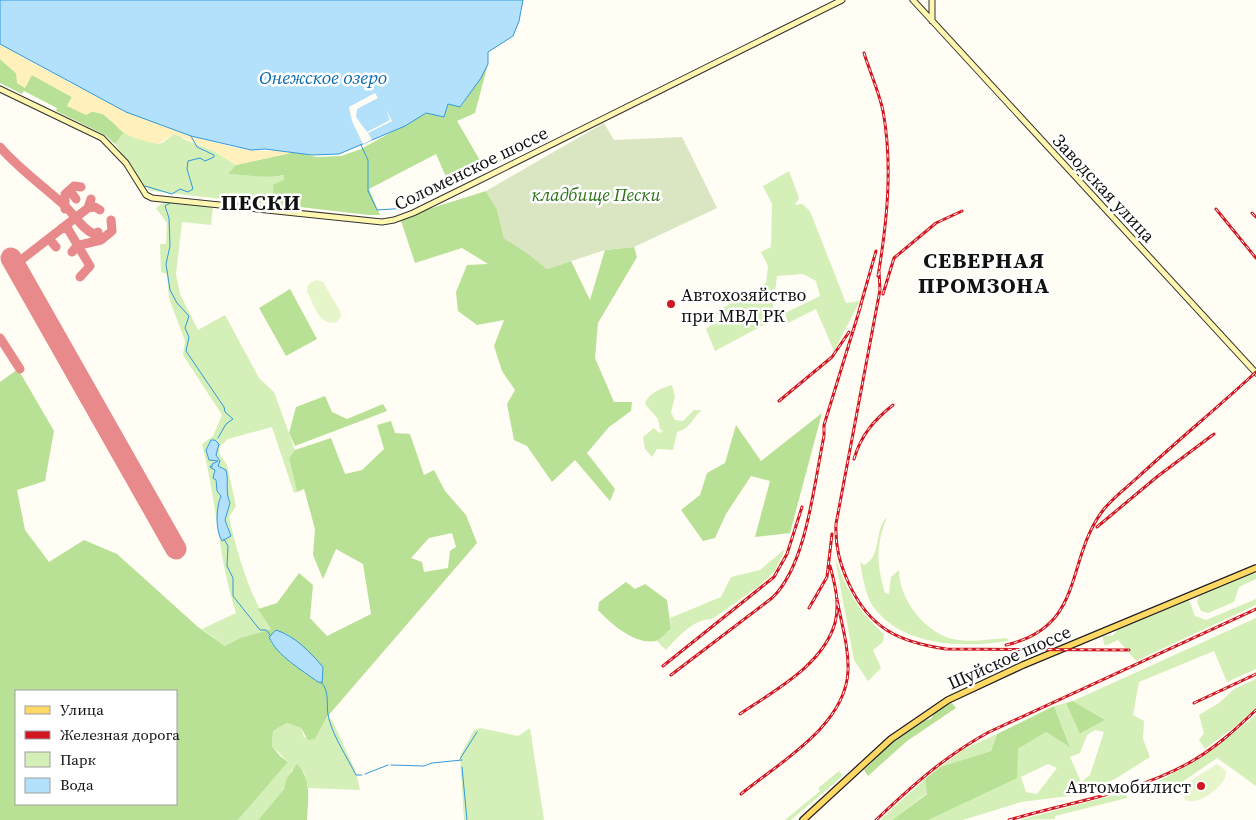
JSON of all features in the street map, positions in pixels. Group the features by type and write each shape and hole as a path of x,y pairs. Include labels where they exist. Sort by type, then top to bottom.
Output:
{"main road":[{"name":"Соломенское шоссе","path":"0,89 102,138 126,163 146,195 152,198 382,222 394,220 413,212 478,181 842,0"},
{"name":"Заводская улица","path":"913,0 1256,373"},
{"path":"917,5 923,7 932,1"},
{"path":"932,1 932,21"},
{"name":"Шуйское шоссе","path":"803,820 891,739 944,702 1005,673 1256,568"}],"green space":[{"path":"0,59 16,73 32,75 72,97 67,106 103,114 124,132 115,144 105,135 56,111 57,108 24,91 22,94 0,83"},
{"path":"488,64 475,113 457,121 481,162 503,158 519,149 525,149 450,186 436,154 369,189 380,215 369,215 274,204 273,185 284,180 284,175 263,177 228,174 236,165 295,152 316,157 341,156 361,149 426,113 444,117 448,104 460,107 463,104"},
{"name":"кладбище Пески","path":"604,123 614,140 682,137 717,208 634,247 605,250 547,269 504,238 497,209 486,191"},
{"path":"124,132 158,144 174,134 181,136 183,139 212,150 236,165 228,174 264,177 285,175 285,180 274,204 282,206 152,191 143,185 115,144"},
{"path":"789,171 799,198 795,205 802,204 810,211 846,303 860,301 834,351 816,309 788,323 785,313 820,296 816,281 803,274 777,276 771,321 715,351 706,329 720,318 716,312 766,283 768,266 761,252 771,247 772,204 763,186"},
{"path":"486,191 497,209 504,238 547,269 571,261 590,300 605,250 634,247 637,257 598,323 595,358 614,402 632,402 631,411 609,427 587,453 615,489 610,501 575,460 552,482 527,446 514,440 507,404 515,390 502,371 494,346 504,320 477,325 458,311 456,292 467,265 488,264 462,248 415,263 400,218"},
{"path":"166,201 213,207 211,225 182,222 176,274 180,294 198,330 225,315 259,378 274,392 295,450 289,458 297,492 294,493 272,427 228,439 219,447 219,453 227,465 236,506 229,517 236,546 250,589 271,629 240,638 225,646 202,629 236,613 225,571 202,444 213,436 222,415 183,355 185,341 169,298 167,274 161,272 160,244 166,244 167,223 156,208","holes":["209,443 217,444 215,455 220,461 218,466 226,470 230,503 225,520 229,527 220,539 218,508 221,496 217,491 213,466 218,461 207,455 206,450"]},
{"path":"317,280 323,282 340,311 341,316 337,322 331,323 326,321 315,309 307,292 309,284"},
{"path":"290,289 317,339 286,356 259,308"},
{"path":"18,369 54,431 45,481 17,490 25,530 49,562 84,540 117,554 198,627 225,646 240,638 271,629 258,609 277,603 299,573 313,585 310,618 327,636 371,614 363,564 336,549 323,579 313,555 315,529 304,489 297,492 289,458 295,450 331,438 345,474 362,470 384,449 377,425 391,421 395,433 410,434 424,475 434,470 445,491 466,515 477,543 327,717 315,739 308,740 301,728 287,723 273,731 272,746 288,762 238,820 0,820 0,382","holes":["452,533 456,547 450,551 448,568 424,572 422,562 411,558 429,538","285,633 315,658 295,665 272,644 269,637"]},
{"path":"672,385 675,397 671,412 675,420 683,421 694,410 702,410 688,426 677,432 673,450 657,449 652,457 645,449 643,437 654,428 659,433 663,431 660,429 658,419 645,404 652,394"},
{"path":"325,396 332,412 347,419 383,404 387,411 295,446 289,433 296,407"},
{"path":"822,413 790,533 755,537 770,481 751,476 726,514 715,538 703,541 681,510 700,495 707,473 725,463 736,425 761,461"},
{"path":"887,517 883,527 878,554 885,593 889,594 891,577 899,570 903,592 908,603 923,622 932,629 953,639 973,641 1007,638 1008,641 955,644 919,638 902,631 888,622 875,609 867,593 860,562 864,565 873,556 880,528"},
{"path":"785,549 775,571 759,586 712,619 692,625 666,650 657,641 671,629 670,618 721,597 731,577 760,570"},
{"path":"835,558 854,599 867,617 884,634 883,642 873,650 881,668 868,681 854,660"},
{"path":"1253,573 1256,574 1256,579 1239,587 1234,602 1208,613 1201,611 1197,602 1199,596"},
{"path":"626,582 635,589 645,584 667,600 671,629 658,640 648,641 632,637 598,610 599,602"},
{"path":"1256,599 1256,605 1136,661 1118,640 1105,646 1102,636 1112,635 1117,630 1189,600 1195,616 1206,620"},
{"path":"1256,618 1256,669 1227,682 1214,651 1139,682 1133,715 1144,721 1143,739 1150,757 1115,779 1077,795 1021,802 963,820 928,820 1018,749 1046,732 1070,746 1054,706 1066,703 1081,734 1105,720 1073,701","holes":["1095,730 1104,732 1090,775 1081,782 1070,757 1080,753 1087,735","1048,764 1057,768 1037,794 1026,792 1021,777"]},
{"path":"1256,679 1256,708 1241,722 1205,749 1199,740 1204,733 1199,715 1219,703 1234,689"},
{"path":"1073,701 1105,720 1080,734 1066,703"},
{"path":"952,703 956,708 907,741 868,776 864,770 896,739 914,725 931,719 940,708"},
{"path":"1054,706 1070,747 1046,732 1018,749 1017,778 928,820 892,820 927,794 925,779 940,767 991,751 997,734"},
{"path":"1256,715 1256,786 1217,758 1172,789 1153,784 1200,759"},
{"path":"327,717 332,720 356,772 360,790 308,788 304,772 292,769 284,789 258,820 238,820 288,762 272,746 273,731 287,723 301,728 304,737 315,739"},
{"path":"480,728 518,736 530,728 544,820 464,820 460,756 474,730"},
{"path":"997,734 991,751 940,767 964,749"},
{"path":"297,764 302,770 307,783 307,820 258,820 284,789 287,778"},
{"name":"Автомобилист","path":"1217,764 1226,771 1225,777 1217,788 1204,798 1191,801 1185,800 1182,789 1185,784"},
{"path":"839,771 843,776 791,820 785,820 820,791 818,788"},
{"path":"925,779 927,793 892,820 880,820"},
{"path":"1126,792 1127,798 1055,816 1055,819 1019,820"}],"sand":[{"path":"0,44 86,91 144,119 174,130 237,148 295,152 236,165 212,150 174,134 158,144 132,137 119,129 108,117 102,114 93,111 86,115 67,106 72,97 32,75 25,88 17,83 16,73 0,59"}],"water":[{"name":"Онежское озеро","path":"0,0 523,0 519,21 513,36 488,52 488,64 481,78 460,107 448,104 444,117 426,113 405,126 339,154 312,155 265,149 251,150 191,136 126,112 0,44"},
{"path":"211,440 215,440 219,444 216,455 220,461 218,466 226,470 230,503 225,520 231,536 222,541 218,530 217,518 221,496 217,491 216,480 213,478 215,470 210,466 212,467 212,464 218,461 209,460 206,450"},
{"path":"276,630 296,640 323,667 322,683 298,667 278,650 269,637"}],"pier":[{"path":"375,93 378,98 357,109 356,117 367,132 390,120 386,110 392,121 368,133 372,140 363,144 352,121 349,107"}],"waterway":[{"path":"145,186 172,194 180,189 188,192 193,189 187,169 188,161 200,158 205,161 214,157 214,155 197,147 191,136"},
{"path":"361,145 368,160 368,191 377,210 408,208"},
{"path":"170,203 165,206 169,218 170,246 166,264 170,290 177,303 189,316 185,328 189,337 186,351 224,407 225,412 233,419 226,424 218,438"},
{"path":"224,539 228,546 227,566 233,578 233,596 260,630 266,630 271,636"},
{"path":"321,682 326,690 328,714 334,733 356,775 362,775"},
{"path":"460,759 477,732"},
{"path":"391,765 424,766 432,763 462,760"},
{"path":"365,774 388,765"},
{"path":"462,767 467,820"}],"taxiway":[{"path":"0,147 23,170 64,205 86,229 94,234 98,232"},
{"path":"65,209 65,194 74,186 81,187"},
{"path":"68,192 71,192 76,199"},
{"path":"16,264 88,208 91,199"},
{"path":"88,208 95,207 100,210"},
{"path":"77,244 101,240 112,231 111,220"},
{"path":"62,228 68,229 90,266 80,277"},
{"path":"52,236 50,240 56,247"},
{"path":"72,252 78,245"},
{"path":"0,338 20,369"}],"runway":[{"path":"11,258 176,549"}],"railway":[{"path":"864,53 883,111 888,152 888,194 878,276"},
{"path":"1216,209 1256,258"},
{"path":"883,294 894,258 936,223 962,211"},
{"path":"1252,213 1256,217"},
{"path":"859,311 876,251"},
{"path":"879,271 880,290 836,524 837,548 849,584 857,599 866,612 888,631 900,637 929,646 946,649 1129,650"},
{"path":"671,675 772,598 784,583 801,545 812,499 824,436 824,425 861,305"},
{"path":"779,401 832,357 849,332"},
{"path":"1006,645 1032,636 1050,623 1062,607 1083,549 1104,509 1256,372"},
{"path":"854,459 864,435 880,416 893,405"},
{"path":"1097,527 1158,476 1214,434"},
{"path":"663,666 774,577 787,554 802,507"},
{"path":"809,608 827,577 832,534"},
{"path":"740,714 796,676 820,652 829,638 835,623 837,609 835,587 830,566"},
{"path":"741,794 808,741 836,709 844,691 848,671 846,644 837,599"},
{"path":"876,820 930,772 958,751 989,732 1256,609"},
{"path":"1194,703 1256,674"},
{"path":"1009,820 1122,790 1166,774 1187,764 1215,746 1256,710"}],"place":[{"name":"Автохозяйство при МВД РК","path":"671,304"},
{"name":"Автомобилист","path":"1201,786"}],"district":[{"name":"ПЕСКИ","path":"261,202"},
{"name":"СЕВЕРНАЯ ПРОМЗОНА","path":"984,272"}]}
